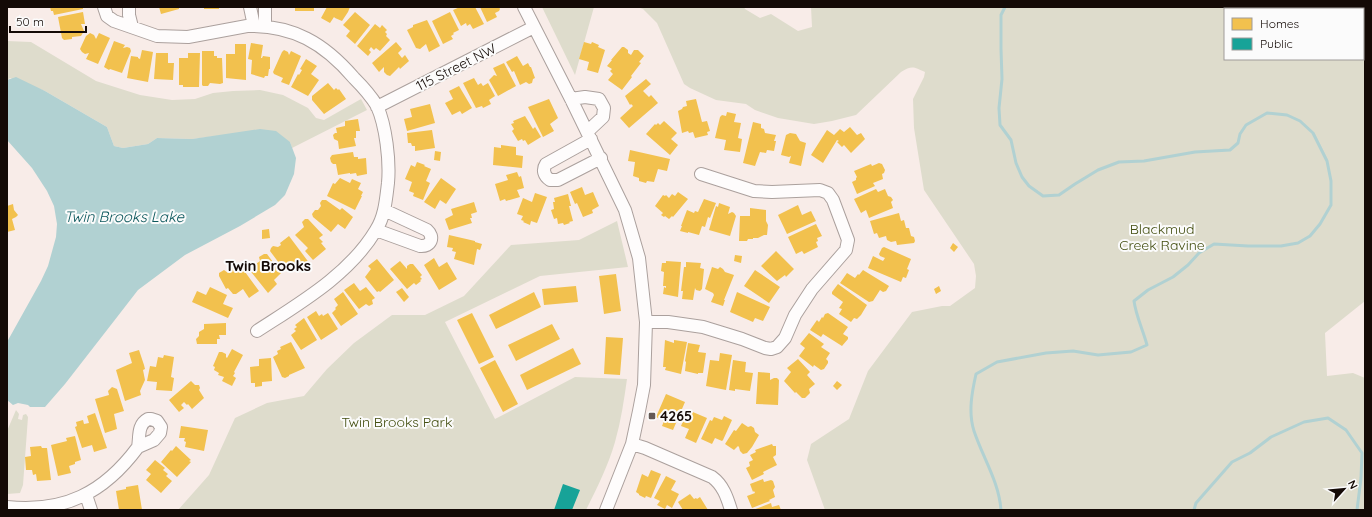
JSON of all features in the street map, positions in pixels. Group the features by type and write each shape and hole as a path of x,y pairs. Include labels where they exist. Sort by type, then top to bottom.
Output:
{"street":[{"path":"104,7 108,16 114,20 157,36 198,36 247,26 260,26 295,33 309,39 323,48 345,67 377,107 387,148 389,173 381,221 376,230 355,257 334,278 310,296 257,331"},
{"path":"130,7 129,15 132,27"},
{"path":"250,7 260,26"},
{"path":"260,26 264,7"},
{"path":"524,7 625,210 633,233 639,258 646,322 644,385 640,411 632,444 606,510"},
{"name":"115 Street NW","path":"377,107 534,27"},
{"path":"571,99 585,97 599,99 604,108 603,117 589,136 546,164 544,170 546,176 550,180 558,180 600,158"},
{"path":"646,322 668,322 703,327 771,349 782,343 788,333 795,315 812,289 846,250 848,240 843,226 833,200 824,191 754,191 701,174"},
{"path":"376,230 420,246 428,245 431,240 430,234 427,230 384,210"},
{"path":"632,444 712,476 717,480 724,491 731,510"},
{"path":"7,507 33,508 67,506 86,495 118,472 138,448"},
{"path":"86,495 91,510"}],"green space":[{"path":"542,7 594,7 575,75"},
{"name":"Blackmud Creek Ravine","path":"637,7 744,7 760,18 771,14 798,31 812,27 811,7 1365,7 1365,301 1325,333 1327,376 1353,373 1365,378 1365,510 825,510 807,460 811,444 849,419 868,371 912,312 942,306 950,306 975,288 976,276 974,264 924,190 914,128 913,99 925,72 918,69 908,68 901,72 856,115 814,124 778,118 755,110 746,104 716,100 684,84 657,23 643,9"},
{"path":"7,41 31,42 96,81 140,95 172,100 195,99 213,93 260,90 283,95 308,108 316,118 324,120 361,99 367,110 292,148 290,142 225,135 192,139 157,138 148,144 123,148 114,146 107,127 45,91 10,78 7,80"},
{"name":"Twin Brooks Park","path":"617,221 628,267 540,276 445,322 495,419 575,377 627,379 621,418 615,442 606,468 586,510 178,510 209,475 235,418 267,403 304,396 327,369 354,343 392,315 425,315 464,296 511,245 579,240"},
{"path":"16,410 19,414 18,419 22,420 23,415 26,414 28,417 23,485 20,493 7,494 7,431"}],"water":[{"name":"Twin Brooks Lake","path":"16,77 45,91 107,127 114,146 123,148 148,144 157,138 192,139 260,129 276,131 290,142 296,158 294,174 285,195 275,205 240,226 185,255 138,290 65,384 45,407 30,407 28,405 18,403 13,405 7,400 7,342 48,266 56,237 57,224 54,206 47,191 32,168 7,140 7,80"}],"building: Homes":[{"path":"50,7 83,7 83,9 54,15"},
{"path":"159,7 179,7 179,9 161,14"},
{"path":"204,7 219,7 219,9 204,9"},
{"path":"295,7 314,7 314,11 295,11"},
{"path":"327,7 350,7 342,21 334,17 330,23 321,18"},
{"path":"460,7 475,7 484,24 473,29 470,24 467,26 466,23 461,26 453,10"},
{"path":"480,7 499,7 500,9 495,13 497,17 487,22"},
{"path":"83,12 85,24 81,24 84,31 81,36 64,40 62,38 58,17"},
{"path":"355,12 370,25 355,44 346,36 350,31 343,25"},
{"path":"450,12 459,30 451,36 453,39 443,44 432,21"},
{"path":"427,20 440,46 429,52 426,44 420,49 416,48 407,30 413,27 413,25"},
{"path":"375,24 380,28 382,25 387,30 385,32 387,34 386,36 390,40 380,51 376,48 374,50 371,47 369,50 371,52 368,56 357,46"},
{"path":"90,33 94,35 96,39 99,33 110,38 98,64 86,59 89,53 85,54 80,49 86,36"},
{"path":"114,41 125,45 123,48 130,48 131,51 122,73 109,70 104,67"},
{"path":"396,42 402,49 398,53 402,58 405,55 409,61 400,69 399,67 390,76 384,72 384,67 379,72 372,63"},
{"path":"584,42 591,44 592,42 605,50 598,73 587,70 589,62 579,59"},
{"path":"251,43 263,45 261,58 263,56 270,57 270,69 268,76 265,76 264,78 251,74 252,60 248,59"},
{"path":"235,44 246,44 246,80 226,78 226,54 235,54"},
{"path":"622,47 628,50 628,53 631,55 634,50 638,50 644,56 639,62 641,63 631,76 632,77 622,90 608,80 613,74 610,71 612,69 607,66"},
{"path":"142,50 153,52 148,82 127,78 131,56 138,57 140,59"},
{"path":"284,50 288,52 289,55 291,51 301,56 289,85 281,82 283,78 274,74 273,72"},
{"path":"202,51 214,51 214,56 217,56 217,58 222,58 223,83 210,83 208,86 202,85"},
{"path":"156,53 168,53 168,63 174,63 173,80 154,79"},
{"path":"188,53 200,53 199,87 183,87 183,85 179,85 179,58 188,58"},
{"path":"517,56 523,66 528,63 531,67 535,78 533,79 532,83 529,84 526,82 520,85 514,71 512,72 506,62"},
{"path":"306,59 317,66 311,74 319,80 308,96 291,87 302,70 300,69"},
{"path":"504,63 516,86 498,96 489,80 494,75 497,76 493,68"},
{"path":"474,78 478,85 481,83 483,86 488,83 495,96 489,100 491,104 483,108 482,106 476,108 463,83"},
{"path":"646,79 651,84 643,91 649,97 651,95 658,103 629,128 620,118 633,106 631,104 630,105 625,96"},
{"path":"328,83 334,90 336,88 338,90 339,89 346,99 324,114 312,100 312,96"},
{"path":"459,86 472,108 462,114 460,111 452,115 445,103 453,99 449,91"},
{"path":"549,99 558,118 550,124 554,131 543,137 528,107"},
{"path":"696,99 702,122 707,121 710,131 707,132 708,135 695,138 693,132 689,133 688,131 682,133 678,111 687,106 686,101"},
{"path":"430,104 435,123 407,131 404,119 412,117 410,109"},
{"path":"727,112 736,114 734,122 741,123 738,138 742,139 740,152 724,150 726,140 715,138 720,117 722,115 726,116"},
{"path":"525,116 533,129 535,127 541,137 528,145 525,140 523,141 522,139 518,141 512,131 514,129 511,124 514,123 513,121"},
{"path":"358,119 360,131 356,131 356,138 354,138 356,146 339,149 338,141 334,139 333,135 337,133 336,128 345,126 345,121"},
{"path":"664,121 677,133 671,139 678,145 670,155 646,134 655,124 656,125 658,123 660,125"},
{"path":"753,122 761,124 761,128 764,129 765,133 776,135 774,141 776,141 774,151 767,150 766,153 760,152 755,166 743,163"},
{"path":"850,127 857,135 861,133 865,139 851,153 844,145 842,147 837,140 823,163 811,155 827,130 834,135 840,129 844,132"},
{"path":"432,130 435,148 415,151 415,146 408,143 407,133"},
{"path":"790,133 796,134 800,141 806,143 801,166 789,163 791,156 781,155 786,135"},
{"path":"501,145 516,147 516,155 523,156 522,168 493,165 494,147 501,148"},
{"path":"630,150 670,159 667,171 658,169 654,182 647,181 646,183 639,181 639,178 633,176 635,162 628,161"},
{"path":"435,151 441,152 440,161 434,160"},
{"path":"353,152 354,157 358,157 358,159 366,158 367,174 357,176 356,173 338,175 336,164 331,162 330,158 332,155"},
{"path":"417,162 431,169 426,181 430,183 423,200 413,196 414,193 409,191 412,182 405,179 411,165 415,167"},
{"path":"879,163 882,164 885,170 882,174 883,179 873,183 875,186 857,194 852,182 856,180 857,177 854,171 871,164 872,166"},
{"path":"517,172 519,177 521,176 524,188 517,190 520,197 500,201 495,184 508,180 506,175"},
{"path":"340,178 350,183 352,179 361,183 358,189 363,192 355,210 327,196 333,183 335,184"},
{"path":"441,178 456,189 446,204 440,200 435,209 424,202"},
{"path":"582,187 585,195 593,192 599,206 592,210 593,213 583,217 570,192"},
{"path":"876,189 878,192 885,189 888,196 893,200 891,202 893,208 869,218 866,210 861,213 854,199"},
{"path":"678,192 688,199 673,217 672,216 669,219 665,216 664,217 661,215 663,213 655,206 663,195 666,195 669,198 672,194 675,196"},
{"path":"535,193 547,197 537,223 531,221 530,225 521,220 523,216 517,214 523,198 532,202"},
{"path":"568,194 571,206 569,206 573,221 564,225 563,223 558,224 557,218 554,219 551,210 554,209 554,198"},
{"path":"704,199 716,203 710,218 708,217 705,227 702,226 699,235 680,231 687,210 694,213 695,211 698,212"},
{"path":"322,200 326,200 340,210 342,208 353,217 345,229 338,224 331,232 313,217 312,214 321,206 320,203"},
{"path":"474,202 477,212 471,214 472,218 470,218 472,223 449,230 445,219 453,215 451,209"},
{"path":"719,203 730,207 728,214 732,212 736,216 730,236 709,230 716,206 718,207"},
{"path":"13,204 14,210 18,215 12,219 15,230 7,232 7,206"},
{"path":"798,205 802,215 811,211 816,221 787,234 778,215"},
{"path":"750,208 766,210 766,221 768,225 767,235 748,239 747,241 739,241 740,216 750,216"},
{"path":"899,213 901,221 904,220 906,228 909,228 911,236 914,237 914,243 897,245 896,241 891,242 887,240 886,236 879,238 877,233 874,234 870,221"},
{"path":"305,219 308,219 323,235 319,238 323,242 321,243 326,249 313,260 305,251 308,248 295,235 304,227 302,222"},
{"path":"816,224 822,236 817,238 818,241 816,242 818,247 804,254 802,251 796,254 788,237"},
{"path":"269,229 270,238 262,239 262,230"},
{"path":"449,235 482,244 480,250 477,249 474,265 454,259 456,252 452,251 453,248 447,247"},
{"path":"289,236 310,264 300,272 293,262 289,265 291,267 285,271 270,251 273,246 278,247 281,245 280,243"},
{"path":"953,243 958,247 954,252 950,248"},
{"path":"884,247 911,259 907,269 909,270 906,278 903,277 901,282 868,268 873,256 883,261 885,258 879,254"},
{"path":"776,251 794,269 786,277 785,275 777,281 761,266"},
{"path":"267,254 281,273 274,280 277,284 268,293 248,268 252,263 256,264 260,261 259,257"},
{"path":"735,255 742,256 741,263 734,261"},
{"path":"434,258 439,267 447,262 457,279 439,290 424,265"},
{"path":"377,259 394,280 380,292 377,292 365,277 371,269 368,266"},
{"path":"400,261 407,269 407,266 413,264 422,275 420,277 422,279 420,280 421,281 416,285 414,283 407,289 390,269"},
{"path":"666,261 681,262 678,297 663,294 664,287 666,288 666,286 663,286 664,272 661,271 662,263 666,263"},
{"path":"686,262 701,263 700,268 704,269 702,289 700,291 696,290 695,288 693,300 682,299 683,291 681,291"},
{"path":"237,264 238,266 240,265 259,291 249,298 243,289 236,294 233,294 228,288 226,289 219,276 219,273 224,270 228,273 232,270 231,266"},
{"path":"712,267 718,269 720,267 725,272 734,275 723,306 711,302 714,295 705,289"},
{"path":"755,270 780,287 769,303 744,286"},
{"path":"863,270 889,286 886,291 883,292 880,290 873,301 869,302 840,283 847,273 855,278"},
{"path":"616,274 621,311 604,314 599,276"},
{"path":"354,283 360,291 366,287 375,298 372,300 373,304 369,306 366,304 359,309 344,290"},
{"path":"838,284 867,305 861,315 857,319 854,318 851,322 839,314 842,309 839,308 843,302 832,294"},
{"path":"576,286 578,302 544,305 542,289"},
{"path":"939,286 941,291 936,294 934,289"},
{"path":"210,287 227,295 223,304 233,308 228,318 192,302 197,291 206,295"},
{"path":"402,288 409,297 404,302 396,292"},
{"path":"343,292 358,314 341,326 332,313 338,305 334,299"},
{"path":"534,292 541,307 496,329 489,315"},
{"path":"737,292 770,307 763,321 755,318 753,322 730,312"},
{"path":"316,311 319,316 322,314 323,316 328,313 338,329 321,340 307,317"},
{"path":"472,313 494,357 479,364 457,320"},
{"path":"828,313 848,327 843,334 848,337 848,339 842,346 823,334 821,337 810,330 817,320 819,322 825,314"},
{"path":"304,318 317,340 301,350 291,335 296,331 294,329 297,327 295,325"},
{"path":"226,323 226,335 219,335 220,339 217,339 217,344 197,344 196,339 199,336 199,332 204,329 204,324"},
{"path":"552,324 560,339 516,361 508,345"},
{"path":"809,333 824,344 821,347 830,353 826,359 828,363 824,369 821,370 814,365 813,367 799,356 805,348 800,344"},
{"path":"606,337 623,338 620,375 604,374"},
{"path":"665,340 674,343 674,340 687,342 681,374 665,370 666,367 663,367"},
{"path":"291,342 305,368 285,378 282,377 273,357 278,354 277,351 281,349 280,347"},
{"path":"688,343 700,345 698,352 706,353 703,373 698,374 685,371"},
{"path":"573,348 581,364 527,390 520,375"},
{"path":"232,349 243,355 234,372 235,373 233,376 236,378 232,386 222,381 224,377 218,375 219,373 214,370 215,367 213,366 219,352 226,354 227,358"},
{"path":"139,350 145,369 143,370 145,380 140,391 141,395 125,401 116,370 132,363 129,353"},
{"path":"720,353 732,355 726,390 706,386 710,360 719,361"},
{"path":"164,355 174,357 171,377 174,378 172,391 156,390 157,382 147,381 150,366 156,367 158,357 163,358"},
{"path":"271,358 272,381 262,382 262,386 255,387 255,383 251,383 250,367 259,366 259,359"},
{"path":"798,359 810,372 807,375 815,384 809,389 810,393 805,398 802,398 796,392 795,393 784,381 791,372 787,368"},
{"path":"495,360 518,404 503,412 480,368"},
{"path":"733,360 746,362 745,372 753,373 750,391 735,389 735,391 729,390"},
{"path":"758,372 770,373 770,380 777,378 779,380 778,405 756,404"},
{"path":"191,381 195,385 199,385 199,390 204,398 192,409 184,402 181,405 184,408 179,412 169,400"},
{"path":"837,381 842,385 837,390 833,386"},
{"path":"112,387 117,389 124,411 114,414 117,429 105,433 95,399 109,395 108,391"},
{"path":"666,394 685,402 673,430 662,426 664,421 656,417"},
{"path":"688,410 707,418 696,443 685,438 689,429 681,426"},
{"path":"95,413 107,448 94,452 92,445 82,448 75,427 77,426 76,422 83,420 84,424 89,423 87,416"},
{"path":"724,416 732,420 722,441 715,438 712,444 701,439 710,420 712,421 714,417 722,420"},
{"path":"742,423 748,427 751,426 754,428 755,432 759,435 747,453 743,454 738,446 734,450 725,444 734,430 736,431"},
{"path":"181,426 208,430 204,451 185,447 185,438 179,438"},
{"path":"75,436 81,460 69,466 71,473 58,476 51,445 67,441 66,438"},
{"path":"772,444 773,446 776,446 776,455 773,457 777,465 763,472 764,474 752,480 746,468 750,466 749,462 753,460 750,455 756,452 755,450"},
{"path":"41,446 42,448 47,448 51,480 37,481 36,474 33,475 32,470 26,470 25,457 31,456 30,447"},
{"path":"176,446 191,460 189,461 191,462 177,477 161,462"},
{"path":"155,460 165,468 163,470 168,474 166,476 172,481 161,493 146,480 151,474 146,470"},
{"path":"651,470 661,474 651,498 646,496 645,498 636,492 642,474 648,477"},
{"path":"666,476 676,481 671,490 679,494 672,508 667,505 665,509 657,505 660,501 654,498"},
{"path":"763,479 764,482 771,480 773,481 775,487 773,490 775,497 769,500 770,501 752,508 747,496 755,493 754,491 753,492 750,484"},
{"path":"138,485 142,510 119,510 116,491 126,489 126,487"},
{"path":"690,494 694,499 700,497 708,510 683,510 678,502"},
{"path":"771,503 772,507 779,505 781,510 753,510"}],"building: Public":[{"path":"563,484 580,490 572,510 554,510"}],"waterway":[{"path":"1001,510 1000,500 994,480 972,424 971,402 976,374 997,362 1046,353 1073,351 1098,355 1131,352 1147,345 1134,301 1148,290 1173,277 1188,265 1199,253 1214,244 1281,246 1298,243 1310,236 1320,224 1331,205 1331,181 1327,161 1313,133 1300,121 1287,115 1267,113 1246,125 1240,134 1238,143 1230,150 1195,152 1144,161 1119,162 1098,170 1059,195 1043,196 1029,186 1022,177 1016,163 1011,140 1000,125 999,108 1002,79 1001,15 1005,7"},
{"path":"1194,510 1196,503 1232,462 1250,453 1271,437 1304,422 1328,418 1346,430 1362,453 1357,510"}],"place":[{"name":"4265","path":"652,416"}],"district":[{"name":"Twin Brooks","path":"268,265"}]}
